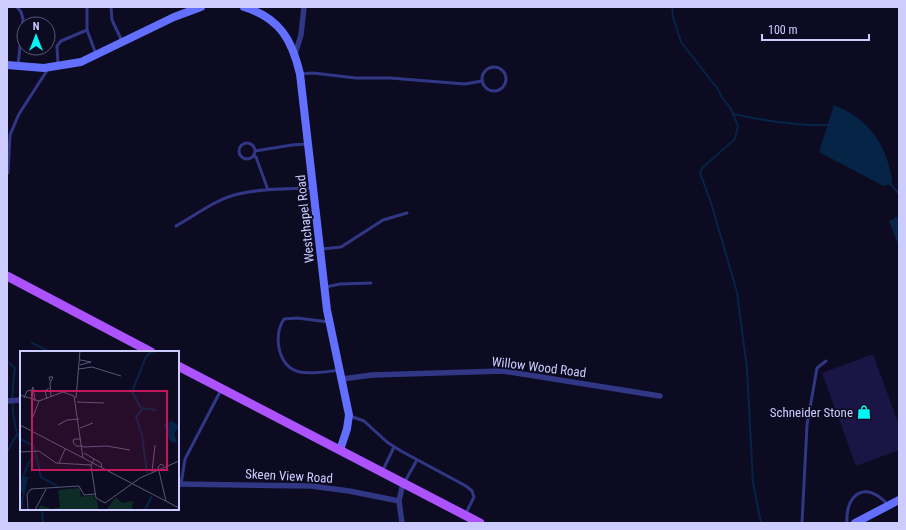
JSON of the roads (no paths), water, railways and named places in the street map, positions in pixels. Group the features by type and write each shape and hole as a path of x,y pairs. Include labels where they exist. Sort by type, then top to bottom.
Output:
{"main road":[{"path":"7,276 149,351"},
{"path":"7,284 68,309"},
{"path":"179,367 480,523"}],"street":[{"path":"7,65 18,67 49,68 81,62 174,17 201,7"},
{"name":"Westchapel Road","path":"244,7 260,13 275,23 287,37 295,54 300,74 324,287 329,322 348,415 347,429 340,450"},
{"path":"295,54 301,35 304,7"},
{"name":"Willow Wood Road","path":"341,375 503,371 660,396"},
{"path":"7,401 20,400"},
{"path":"402,523 398,501 403,483"},
{"name":"Skeen View Road","path":"179,484 311,486 348,491 398,501"},
{"path":"855,523 899,500"}],"lane":[{"path":"17,7 21,12 23,19 18,67"},
{"path":"86,7 87,30 96,56"},
{"path":"111,7 112,20 123,42"},
{"path":"58,67 57,46 61,41 87,30"},
{"path":"493,67 503,71 506,78 504,86 493,92 486,88 482,81 486,70 493,67"},
{"path":"8,173 10,135 20,114 49,68"},
{"path":"300,74 313,73 356,78 390,78 465,84 482,81"},
{"path":"244,143 249,143 253,146 255,151 253,156 244,158 240,154 240,147 244,143"},
{"path":"255,151 308,144"},
{"path":"253,156 256,157 268,190"},
{"path":"176,226 224,199 251,191 313,188"},
{"path":"320,250 341,247 383,220 407,213"},
{"path":"324,287 340,284 371,283"},
{"path":"329,322 297,318 284,319 279,326 277,341 280,355 288,367 298,372 341,375"},
{"path":"802,523 807,425 817,368 826,361"},
{"path":"179,484 185,459 222,389"},
{"path":"348,415 364,421 394,447 472,491 474,497 465,515"},
{"path":"382,472 394,447"},
{"path":"403,483 417,460"},
{"path":"847,523 848,505 851,499 858,494 875,494 883,498 889,506"}],"water":[{"path":"834,105 862,121 876,137 886,156 892,184 883,186 819,152"},
{"path":"899,216 899,273 898,244 889,221"}],"waterway":[{"path":"672,7 673,17 681,42 717,88 731,109 738,126 735,139 702,168 700,173 711,203 737,292 747,369 753,483 761,523"},
{"path":"733,114 757,119 804,125 828,125 830,127"},
{"path":"890,183 899,194"},
{"path":"32,343 48,351"},
{"path":"7,361 15,368 12,406 17,434 20,441"},
{"path":"7,452 17,434"},
{"path":"42,510 43,523"}],"place":[{"name":"Schneider Stone","path":"864,412"}]}
